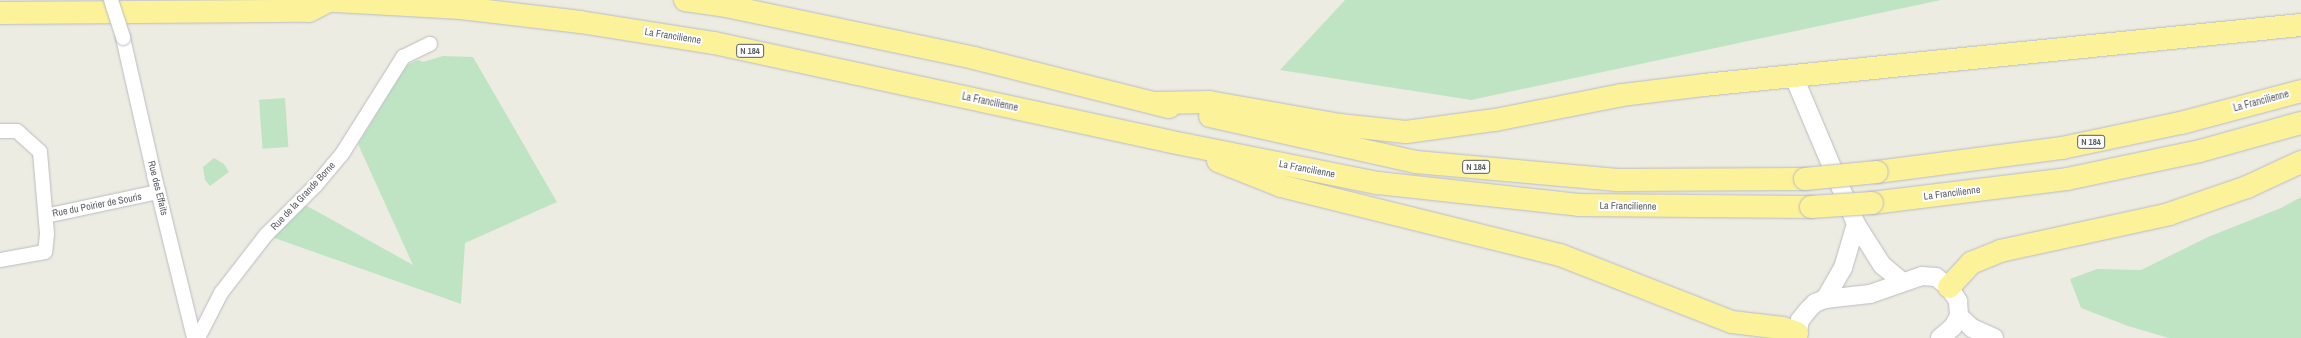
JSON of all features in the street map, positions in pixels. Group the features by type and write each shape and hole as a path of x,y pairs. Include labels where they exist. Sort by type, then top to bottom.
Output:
{"highway":[{"name":"La Francilienne","path":"685,0 726,6 974,58 1154,103 1416,162 1617,180 1805,179 1877,172 2062,148 2181,123 2301,91"},
{"name":"La Francilienne","path":"323,1 461,8 580,22 714,43 1167,141 1378,183 1579,205 1811,207 1872,203 2067,179 2200,151 2301,122"},
{"path":"0,13 309,11 323,1"},
{"path":"1154,103 1209,102 1340,125 1406,132 1495,120 1622,94 2301,25"},
{"path":"1167,141 1281,186 1560,255 1732,322 1783,328 1797,336"},
{"path":"1949,287 1971,263 2000,251 2170,214 2247,187 2301,162"}],"street":[{"name":"Rue des Effaits","path":"112,0 123,38 158,192 194,338"},
{"name":"Rue de la Grande Borne","path":"198,338 221,293 266,235 316,185 342,154 403,57 430,44"},
{"path":"1794,77 1856,224 1882,265 1902,282"},
{"path":"0,131 17,131 40,152 46,216"},
{"name":"Rue du Poirier de Souris","path":"0,260 45,252 47,234 46,216 158,192"},
{"path":"1825,299 1843,268 1856,224"},
{"path":"1797,336 1800,320 1808,310 1825,299 1870,294 1922,276 1936,277 1949,287 1958,301 1958,316 1953,327 1940,338"},
{"path":"1958,316 1972,328 1994,338"}],"green space":[{"path":"1345,0 1941,0 1471,100 1280,70"},
{"path":"443,56 473,57 557,202 465,243 461,304 266,235 300,202 413,265 358,144 407,65 418,60 423,62"},
{"path":"285,98 288,147 262,149 259,100"},
{"path":"214,158 224,164 229,172 210,186 205,180 203,167"},
{"path":"2301,197 2301,338 2169,338 2128,326 2081,308 2070,279 2097,269 2141,270 2208,237 2281,208"}]}
